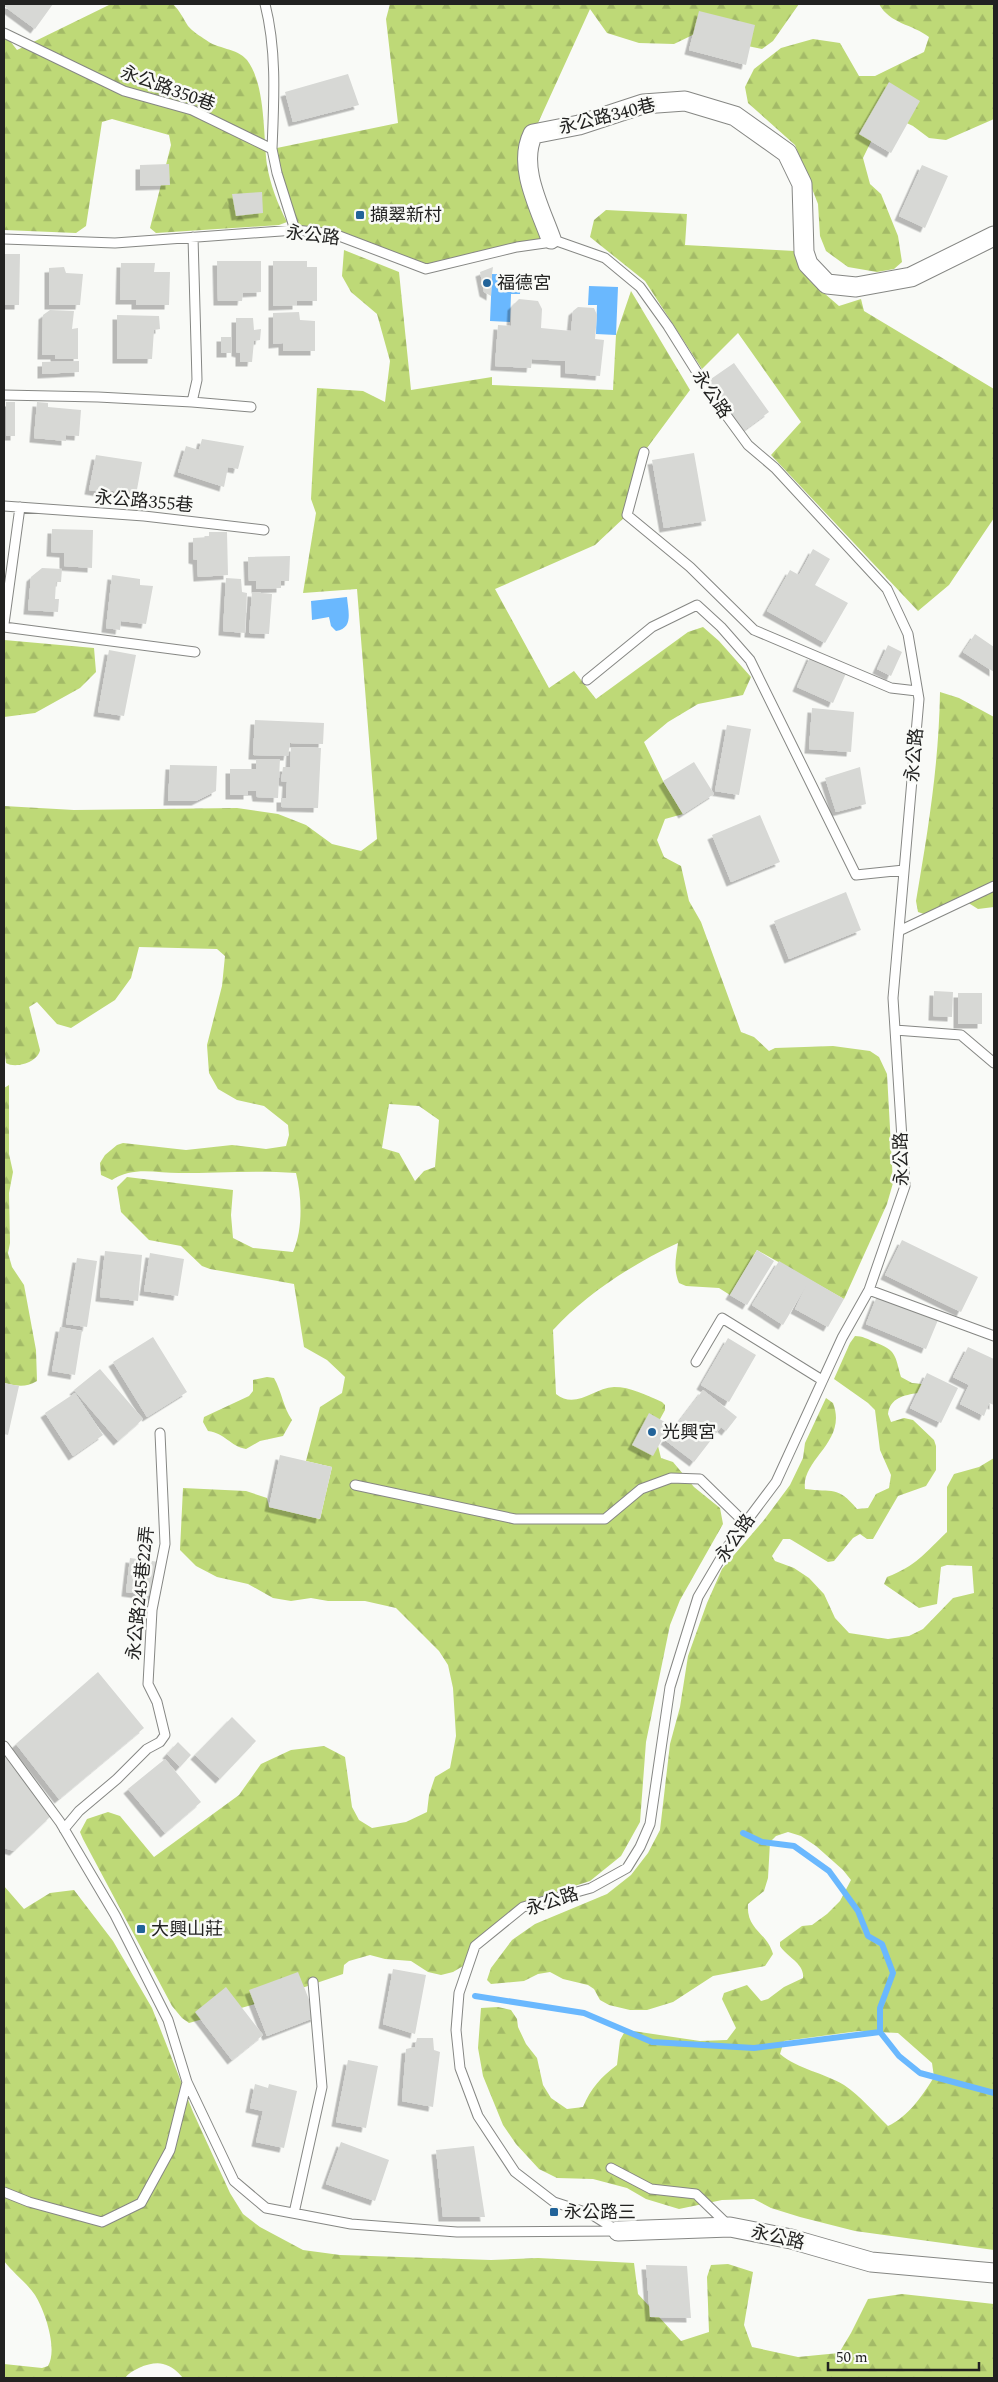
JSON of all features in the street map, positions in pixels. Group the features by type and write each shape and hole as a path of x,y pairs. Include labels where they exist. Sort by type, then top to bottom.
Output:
{"street":[{"name":"永公路340巷","path":"551,239 530,180 527,156 533,134 579,125 643,104 685,100 735,116 788,153 802,184 804,252 808,264 827,284 856,287 911,277 994,236"},
{"name":"永公路","path":"618,2231 730,2227 790,2239 872,2262 994,2272"}],"lane":[{"path":"265,4 269,20 275,86 272,149 277,174 296,230"},
{"name":"永公路350巷","path":"4,33 124,91 192,110 272,149"},
{"name":"永公路","path":"4,239 115,243 296,230 334,234 426,269 517,247 545,243 551,239 605,258 640,287 668,326 710,393 748,445 775,468 887,589 908,634 919,699 893,998 905,1186 869,1290 842,1338 776,1482 728,1546 698,1597 670,1686 650,1824 640,1847 627,1868 591,1888 523,1907 475,1946 459,1993 456,2030 460,2068 478,2116 509,2164 515,2172 554,2202 590,2214 618,2231"},
{"path":"192,237 197,380 192,402"},
{"path":"4,395 98,396 250,407"},
{"path":"644,452 627,515 690,567 754,630 891,688 918,690"},
{"name":"永公路355巷","path":"4,506 144,516 264,530"},
{"path":"20,508 4,626 195,652"},
{"path":"587,680 652,626 697,604 721,626 750,660 856,874 904,870"},
{"path":"899,931 994,886"},
{"path":"895,1030 961,1035 994,1063"},
{"path":"869,1290 994,1336"},
{"path":"696,1362 722,1318 822,1380"},
{"name":"永公路245巷22弄","path":"64,1829 80,1811 118,1779 148,1749 160,1742 165,1735 158,1702 148,1684 152,1610 165,1544 160,1433"},
{"path":"355,1485 515,1519 605,1519 641,1489 671,1478 700,1479 745,1523"},
{"path":"4,1746 64,1829 115,1915 168,2020 187,2082 234,2181 266,2208 351,2224 457,2232 618,2231"},
{"path":"294,2213 322,2087 313,1982"},
{"path":"4,2192 29,2202 102,2222 141,2203 170,2150 187,2082"},
{"path":"611,2168 651,2189 696,2194 730,2227"}],"green space":[{"path":"111,4 173,4 188,26 196,33 211,43 238,53 247,60 253,70 261,96 270,180 287,222 279,225 156,233 150,228 171,145 169,135 112,119 102,122 86,226 76,233 4,230 4,33 17,50"},
{"path":"390,4 799,4 773,41 762,49 738,44 705,29 674,44 639,43 607,33 590,9 533,134 527,156 551,239 426,269 334,234 295,230 272,149 398,123 386,19"},
{"path":"879,4 994,4 994,119 946,140 929,138 913,126 896,118 880,123 863,158 870,184 881,194 898,236 902,262 894,269 877,272 848,267 826,251 820,236 818,204 795,145 748,103 745,87 754,69 781,48 813,39 840,43 859,76 875,76 924,52 929,37 895,20"},
{"path":"606,210 687,214 685,245 795,251 810,281 839,306 861,299 864,311 994,389 994,518 949,585 918,611 771,455 801,422 738,333 702,369 645,281 590,237 594,220"},
{"path":"344,250 399,272 411,390 492,377 492,385 613,390 616,335 631,291 690,390 644,452 627,515 595,545 495,589 549,688 574,671 596,699 688,632 703,627 719,641 751,677 743,695 698,704 668,722 644,742 663,781 683,814 665,819 657,840 664,857 681,866 689,901 701,922 741,1032 754,1037 769,1051 775,1048 833,1046 870,1051 879,1057 887,1074 893,1183 887,1204 844,1299 757,1250 730,1295 719,1288 686,1286 679,1283 676,1273 675,1263 678,1243 611,1280 580,1304 553,1330 556,1394 571,1400 585,1397 606,1388 620,1387 662,1402 665,1405 665,1410 654,1430 661,1458 673,1462 694,1487 720,1508 723,1524 680,1600 670,1625 646,1742 640,1822 621,1856 590,1881 522,1903 474,1941 463,1966 453,1972 441,1975 428,1972 411,1961 385,1959 370,1955 349,1961 344,1965 343,1974 255,2004 189,2023 172,2006 83,1839 80,1832 87,1819 108,1812 120,1816 154,1857 239,1795 261,1764 291,1750 324,1746 345,1757 352,1807 359,1820 372,1828 406,1822 427,1812 429,1795 435,1777 450,1768 456,1736 453,1688 448,1665 439,1651 396,1608 365,1601 328,1601 311,1598 291,1601 273,1598 248,1584 217,1577 196,1566 180,1550 183,1488 246,1491 267,1498 269,1507 320,1519 332,1467 306,1461 320,1407 342,1393 345,1377 327,1360 304,1347 294,1284 210,1269 202,1266 181,1246 149,1240 121,1212 117,1187 127,1177 233,1190 231,1215 233,1238 253,1248 293,1252 300,1224 299,1192 296,1173 179,1173 145,1171 128,1173 112,1180 101,1175 100,1163 105,1155 117,1145 123,1143 186,1150 232,1145 266,1149 286,1146 289,1135 288,1125 264,1106 237,1100 218,1089 209,1073 207,1045 222,986 225,956 217,949 139,947 131,978 115,1000 71,1028 57,1024 37,1002 29,1007 40,1050 38,1054 31,1061 21,1065 6,1063 4,1046 4,806 74,810 237,808 278,814 306,825 332,844 361,851 377,839 357,589 303,593 316,513 311,499 317,388 363,391 385,402 390,361 377,314 351,292 342,276","holes":["389,1104 419,1106 439,1120 435,1167 424,1171 415,1181 399,1153 382,1148"]},
{"path":"4,640 94,648 96,672 80,688 35,713 4,717"},
{"path":"940,692 959,698 994,717 994,907 978,909 959,897 924,914 918,912 916,901 929,823 935,771"},
{"path":"9,1085 9,1154 13,1172 9,1193 10,1243 8,1253 12,1267 24,1285 36,1350 37,1381 21,1386 4,1383 4,1088"},
{"path":"855,1336 858,1336 887,1348 896,1359 901,1377 912,1383 922,1384 918,1393 898,1398 892,1404 888,1414 891,1422 904,1418 913,1420 934,1440 936,1446 936,1470 926,1486 898,1496 873,1539 867,1539 860,1534 853,1538 834,1561 828,1562 790,1539 783,1539 772,1556 775,1561 794,1568 809,1578 824,1594 835,1618 849,1633 888,1639 909,1636 923,1629 953,1598 974,1593 972,1566 947,1565 941,1567 937,1604 919,1608 884,1584 887,1577 913,1563 947,1532 947,1487 954,1474 979,1467 994,1458 994,2250 855,2231 771,2208 754,2199 722,2200 679,2209 646,2199 627,2188 593,2179 557,2178 539,2169 516,2144 503,2125 483,2076 478,2048 481,2008 498,2007 511,2010 517,2019 518,2027 526,2044 537,2058 543,2085 551,2098 567,2109 583,2107 597,2083 617,2065 620,2040 624,2033 633,2031 700,2041 727,2040 736,2028 722,1999 724,1993 747,1985 761,2001 768,1999 784,1987 803,1978 801,1969 783,1950 780,1942 802,1926 812,1925 827,1914 840,1901 851,1880 843,1870 816,1846 801,1836 788,1832 776,1836 770,1842 768,1878 764,1891 748,1904 750,1920 773,1954 765,1966 713,1976 673,2002 647,2010 630,2010 609,2005 600,2000 594,1989 588,1985 563,1979 550,1972 538,1974 524,1981 491,1984 487,1980 491,1968 512,1940 535,1924 607,1894 631,1875 648,1853 660,1830 670,1744 680,1707 688,1656 707,1603 722,1569 764,1520 790,1485 803,1458 805,1443 826,1398 833,1403 836,1417 834,1429 830,1439 810,1468 806,1478 805,1489 839,1493 857,1509 868,1508 876,1494 889,1488 891,1475 880,1450 875,1410 834,1379","holes":["859,2031 898,2033 932,2063 934,2077 920,2098 908,2111 888,2126 850,2089 780,2054 784,2041"]},
{"path":"267,1377 274,1378 292,1420 283,1436 260,1441 246,1449 219,1434 208,1431 203,1422 204,1417 249,1396 253,1391 253,1380"},
{"path":"4,1886 24,1909 50,1893 74,1890 113,1941 152,2008 193,2112 230,2193 243,2214 260,2227 303,2250 340,2255 491,2260 538,2258 634,2263 638,2294 681,2341 709,2332 707,2277 711,2265 728,2264 753,2272 744,2325 752,2347 798,2357 839,2353 868,2299 902,2294 994,2304 994,2378 183,2378 172,2368 158,2363 142,2366 125,2378 4,2378 4,2364 42,2368 48,2366 52,2350 49,2330 39,2302 32,2291 4,2261"}],"water":[{"path":"492,274 521,275 520,294 511,294 510,322 490,321"},
{"path":"589,286 618,287 616,335 596,334 597,305 588,305"},
{"path":"347,597 349,618 348,623 342,629 336,631 331,626 329,617 312,620 311,601"}],"building":[{"path":"4,4 53,4 35,29 4,6"},
{"path":"699,11 755,25 746,65 689,50"},
{"path":"348,74 359,105 293,122 285,92"},
{"path":"889,82 920,101 891,153 859,134"},
{"path":"169,164 170,185 140,186 140,165"},
{"path":"922,165 948,176 925,228 899,216"},
{"path":"262,192 263,213 236,216 232,194"},
{"path":"4,254 20,254 19,305 4,305"},
{"path":"217,261 261,261 261,292 243,293 242,301 218,301"},
{"path":"273,261 307,261 307,267 317,267 317,301 297,301 297,305 273,306"},
{"path":"121,263 155,263 154,272 170,272 169,305 136,305 136,300 120,300"},
{"path":"64,267 66,273 83,274 80,305 49,305 49,268"},
{"name":"福德宮","path":"493,267 491,296 484,292 480,272"},
{"path":"519,299 538,301 542,309 541,328 571,331 573,311 578,307 594,308 597,315 595,339 604,340 600,376 565,373 565,361 532,359 531,368 495,366 498,325 511,326 512,306"},
{"path":"50,310 74,311 72,329 78,328 78,359 55,359 55,355 42,355 43,315"},
{"path":"299,312 300,320 315,321 315,351 283,351 283,343 273,344 273,313"},
{"path":"117,315 159,316 160,329 154,330 152,359 117,359"},
{"path":"236,318 253,318 254,330 261,329 260,340 254,341 252,362 240,362 240,353 236,352"},
{"path":"221,337 231,337 231,353 221,353"},
{"path":"79,361 79,372 42,374 42,362"},
{"path":"734,363 769,412 743,431 708,381"},
{"path":"6,402 15,402 15,436 6,436"},
{"path":"37,402 48,403 48,407 81,410 79,436 66,435 66,441 34,438"},
{"path":"202,439 244,446 238,469 228,467 224,487 178,472 186,446 199,450"},
{"path":"694,453 706,521 664,528 652,460"},
{"path":"96,455 142,462 136,495 102,489 101,492 89,490"},
{"path":"52,529 93,530 92,568 64,566 64,553 51,552"},
{"path":"209,532 227,532 228,575 198,577 197,560 193,559 193,538 209,537"},
{"path":"813,549 830,559 815,585 848,603 825,643 767,611 790,570 799,575"},
{"path":"290,556 289,581 281,581 281,588 256,589 256,581 249,581 248,557"},
{"path":"42,568 62,569 61,582 56,582 55,599 59,599 58,612 28,610 31,577"},
{"path":"112,575 140,579 140,585 153,586 146,624 121,621 120,630 106,628"},
{"path":"226,578 241,579 242,592 247,593 245,633 223,631"},
{"path":"252,592 272,594 269,634 249,633"},
{"path":"975,634 994,647 994,672 963,652"},
{"path":"888,645 902,652 891,676 877,669"},
{"path":"109,650 136,655 124,716 98,712"},
{"path":"811,655 847,671 833,703 797,687"},
{"path":"812,708 854,712 851,752 809,749"},
{"path":"255,720 324,723 323,744 290,743 288,756 253,755"},
{"path":"727,725 751,729 739,795 715,791"},
{"path":"291,747 321,748 318,808 281,807 281,798 286,798 287,782 281,781 283,767 290,767"},
{"path":"256,759 280,759 278,798 257,797 256,791 248,791 248,795 230,795 230,769 256,769"},
{"path":"694,762 714,794 683,814 663,781"},
{"path":"170,765 217,766 216,791 196,801 168,801"},
{"path":"860,767 866,804 836,812 825,778"},
{"path":"760,815 780,862 731,882 712,835"},
{"path":"846,892 861,930 789,959 774,921"},
{"path":"934,991 953,992 952,1017 933,1016"},
{"path":"958,993 982,993 982,1024 958,1024"},
{"path":"902,1240 978,1277 961,1312 885,1275"},
{"path":"757,1250 774,1261 747,1305 730,1295"},
{"path":"105,1251 142,1255 138,1301 100,1297"},
{"path":"150,1253 184,1259 178,1296 144,1291"},
{"path":"77,1258 97,1261 87,1327 66,1324"},
{"path":"779,1261 844,1299 828,1327 795,1309 806,1286 783,1325 752,1305"},
{"path":"877,1296 938,1320 926,1349 866,1324"},
{"path":"60,1327 82,1331 75,1375 52,1371"},
{"path":"153,1337 187,1392 147,1417 113,1362"},
{"path":"728,1338 756,1355 729,1402 701,1385"},
{"path":"968,1347 994,1359 994,1405 989,1403 984,1416 960,1404 969,1385 953,1377"},
{"path":"100,1369 143,1419 118,1441 74,1390"},
{"path":"927,1373 958,1388 941,1423 910,1408"},
{"path":"4,1383 19,1386 8,1435 4,1434"},
{"path":"703,1390 737,1417 726,1431 721,1427 694,1462 665,1440"},
{"path":"75,1393 103,1435 73,1456 45,1413"},
{"name":"光興宮","path":"649,1413 670,1425 653,1456 632,1445"},
{"path":"280,1455 332,1467 320,1519 269,1507"},
{"path":"130,1558 159,1562 154,1596 126,1592"},
{"path":"98,1672 144,1728 59,1799 16,1744"},
{"path":"232,1717 256,1741 220,1779 195,1755"},
{"path":"178,1742 191,1755 180,1767 167,1754"},
{"path":"4,1749 51,1816 14,1851 4,1848"},
{"path":"165,1759 201,1802 165,1833 128,1789"},
{"path":"393,1969 426,1975 415,2034 383,2024"},
{"path":"298,1972 316,2017 267,2036 249,1990"},
{"path":"226,1987 263,2035 232,2060 195,2012"},
{"path":"417,2038 433,2038 434,2050 440,2052 433,2107 402,2101 406,2049 415,2047"},
{"path":"348,2060 378,2066 366,2128 336,2122"},
{"path":"255,2084 268,2088 269,2084 297,2091 284,2148 256,2142 263,2111 250,2108"},
{"path":"341,2142 389,2160 375,2201 326,2184"},
{"path":"474,2146 485,2217 443,2217 436,2150"},
{"path":"646,2265 687,2266 691,2318 650,2317"}],"waterway":[{"path":"743,1833 762,1842 794,1846 829,1871 858,1911 868,1936 882,1944 893,1973 880,2008 880,2032 899,2056 920,2073 994,2093"},
{"path":"475,1996 584,2013 652,2042 754,2048 880,2032"}],"place":[{"name":"擷翠新村","path":"360,215"},
{"name":"福德宮","path":"487,283"},
{"name":"光興宮","path":"652,1432"},
{"name":"大興山莊","path":"141,1929"},
{"name":"永公路三","path":"554,2212"}]}
